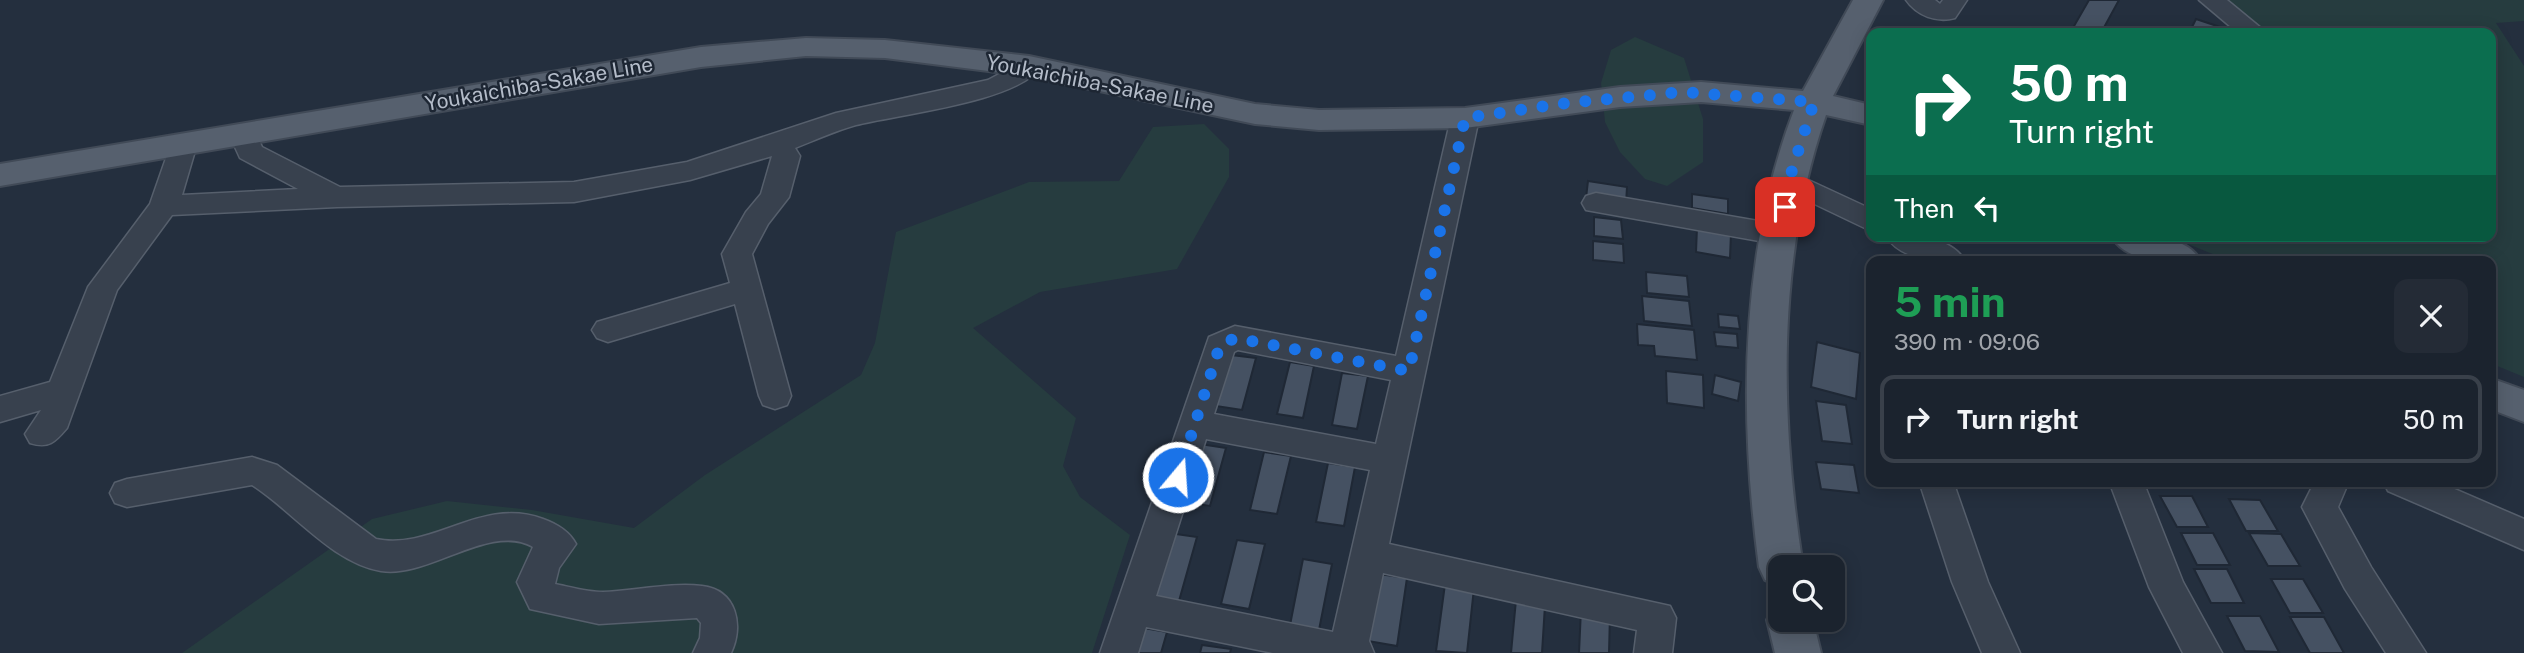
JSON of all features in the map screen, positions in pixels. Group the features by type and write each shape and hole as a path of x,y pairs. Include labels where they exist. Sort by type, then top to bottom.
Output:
{"main road":[{"path":"1780,555 1768,458 1765,377 1789,180 1814,102 1838,51 1868,0"},
{"name":"Youkaichiba-Sakae Line","path":"0,175 701,57 806,47 885,49 1029,66 1255,114 1319,120 1465,118 1567,103 1683,92 1814,102 1866,114"},
{"path":"2142,242 2172,256"},
{"path":"2496,395 2524,406"},
{"path":"1793,632 1798,653"}],"street":[{"path":"1918,0 1936,12 1946,13 1955,0"},
{"path":"2211,0 2247,28"},
{"path":"164,206 337,197 575,192 690,171 779,144 856,116 996,86 1029,66"},
{"path":"1134,608 1350,652 1368,555 1465,118"},
{"path":"243,134 250,152 337,197"},
{"path":"42,434 55,419 103,287 164,206 183,144"},
{"path":"775,396 737,254 756,219 775,197 786,156 779,144"},
{"path":"1789,180 1866,218"},
{"path":"1596,203 1781,235"},
{"path":"1913,242 1940,256"},
{"path":"608,330 748,289"},
{"path":"1119,653 1220,345 1235,338 1409,371"},
{"path":"0,409 63,391"},
{"path":"1196,424 1390,460"},
{"path":"128,493 252,471 265,475 366,552 383,559 403,557 454,537 492,529 530,528 558,544 545,559 535,582 543,598 599,608 702,602 715,609 722,620 722,635 712,653"},
{"path":"1938,487 1970,582 2001,653"},
{"path":"2128,487 2167,587 2203,653"},
{"path":"2329,487 2320,507 2358,578 2407,653"},
{"path":"2414,487 2524,535"},
{"path":"1368,555 1657,618 1653,653"}],"green space":[{"path":"2219,0 2524,0 2524,21 2496,23 2524,66 2524,377 2496,365 2496,256 2218,256 2183,242 2496,242 2496,28 2238,28"},
{"path":"1635,37 1684,58 1703,119 1703,162 1667,186 1645,179 1620,152 1605,122 1601,83 1611,50"},
{"path":"1204,124 1229,149 1229,177 1177,269 1040,292 973,328 1076,418 1063,466 1080,497 1130,535 1092,653 182,653 372,519 447,501 532,510 634,528 705,475 861,375 875,343 896,232 1029,182 1119,181 1153,127"}],"building":[{"path":"2089,0 2119,0 2104,28 2073,28"},
{"path":"2196,19 2220,27 2220,28 2192,28"},
{"path":"1588,181 1627,187 1626,204 1586,198"},
{"path":"1692,194 1728,199 1728,214 1692,208"},
{"path":"1594,217 1621,220 1623,239 1594,236"},
{"path":"1697,227 1731,233 1730,258 1696,252"},
{"path":"1593,241 1623,244 1624,263 1593,260"},
{"path":"1646,272 1687,276 1689,297 1647,293"},
{"path":"1642,296 1689,301 1692,326 1644,321"},
{"path":"1718,314 1738,316 1740,329 1719,327"},
{"path":"1637,324 1694,330 1697,360 1655,356 1654,346 1638,345"},
{"path":"1714,332 1737,334 1738,348 1716,346"},
{"path":"1817,342 1860,353 1856,399 1811,387"},
{"path":"1231,355 1256,358 1242,410 1216,406"},
{"path":"1290,362 1314,366 1303,418 1277,414"},
{"path":"1666,371 1703,375 1704,408 1667,403"},
{"path":"1342,373 1368,376 1357,429 1332,425"},
{"path":"1715,375 1741,382 1738,401 1712,394"},
{"path":"1816,401 1846,405 1852,444 1822,441"},
{"path":"1200,444 1226,448 1210,506 1183,502"},
{"path":"1264,452 1291,456 1277,514 1250,510"},
{"path":"1816,462 1854,465 1859,493 1821,489"},
{"path":"1328,463 1355,467 1344,526 1316,522"},
{"path":"2160,496 2192,496 2208,527 2177,527"},
{"path":"2229,499 2260,500 2278,531 2246,531"},
{"path":"1169,533 1197,537 1179,601 1150,596"},
{"path":"2181,533 2213,533 2230,565 2197,565"},
{"path":"2249,533 2281,534 2300,566 2268,566"},
{"path":"1237,540 1265,544 1249,609 1221,604"},
{"path":"1303,559 1332,564 1319,630 1290,625"},
{"path":"2194,569 2227,569 2244,603 2211,603"},
{"path":"1379,574 1407,578 1397,646 1368,641"},
{"path":"2271,579 2303,579 2323,613 2290,613"},
{"path":"1445,584 1474,588 1467,653 1436,651"},
{"path":"1516,600 1545,605 1542,653 1511,653"},
{"path":"1581,609 1610,614 1609,653 1579,653"},
{"path":"2227,616 2260,616 2279,652 2245,651"},
{"path":"2290,617 2324,617 2344,653 2310,653"},
{"path":"1138,627 1167,632 1161,653 1130,653"},
{"path":"1202,645 1231,649 1230,653 1200,653"}],"route":[{"path":"1178,477 1220,345 1235,338 1409,371 1465,118 1567,103 1683,92 1752,95 1814,102 1789,180 1785,207"}]}
